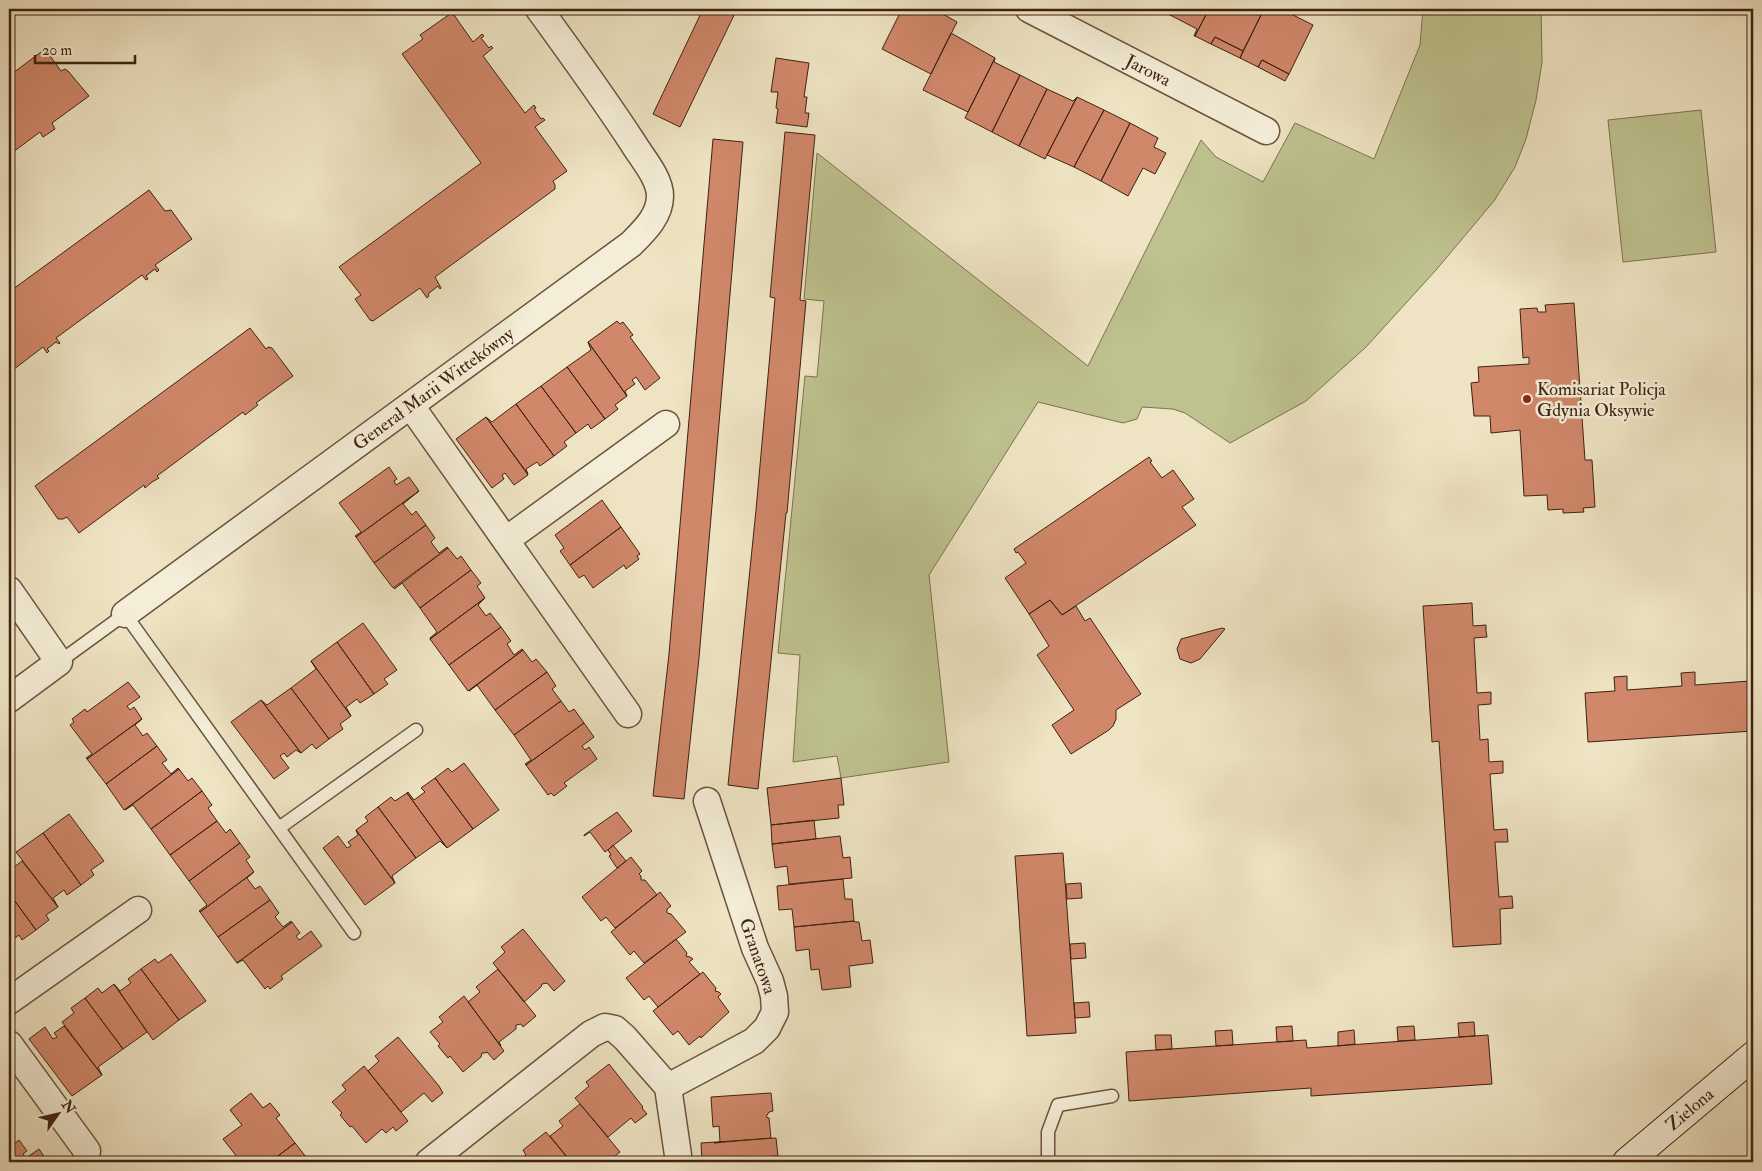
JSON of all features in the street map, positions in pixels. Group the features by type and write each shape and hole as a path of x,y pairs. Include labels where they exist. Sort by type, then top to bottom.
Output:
{"street":[{"name":"Generał Marii Wittekówny","path":"125,614 631,244 649,226 658,210 660,196 656,180 602,96 539,9"},
{"name":"Jarowa","path":"1029,9 1266,131"},
{"path":"411,406 628,714"},
{"path":"506,540 666,424"},
{"path":"9,590 59,662"},
{"name":"Generał Marii Wittekówny","path":"9,699 59,662"},
{"name":"Granatowa","path":"668,1087 754,1041 767,1028 775,1012 774,996 770,981 755,948 707,801"},
{"path":"9,1002 138,910"},
{"path":"429,1162 460,1153 591,1034 605,1027 615,1029 625,1038 668,1087 679,1162"},
{"path":"9,1044 87,1151"},
{"name":"Zielona","path":"1627,1162 1753,1056"}],"lane":[{"name":"Generał Marii Wittekówny","path":"59,662 125,614"},
{"path":"125,614 354,933"},
{"path":"279,828 416,730"},
{"path":"1048,1162 1048,1132 1058,1105 1112,1096"}],"green space":[{"path":"1423,9 1541,9 1542,62 1536,100 1526,139 1515,167 1494,201 1436,270 1366,347 1306,401 1230,443 1185,413 1173,409 1142,407 1137,419 1123,423 1038,402 929,575 949,762 841,778 837,756 793,762 800,655 778,653 805,376 817,377 824,301 804,299 817,153 1088,366 1201,140 1216,157 1263,182 1295,123 1374,159 1420,45"},
{"path":"1701,110 1716,252 1623,262 1608,120"}],"building":[{"path":"703,9 737,9 680,127 653,114"},
{"path":"902,9 934,9 957,22 931,74 882,49"},
{"path":"1157,9 1175,9 1172,16"},
{"path":"1175,9 1209,9 1194,36 1197,29 1172,16"},
{"path":"1209,9 1264,9 1243,51 1215,37 1211,44 1195,36"},
{"path":"1264,9 1281,9 1313,25 1289,74 1262,60 1258,67 1240,58"},
{"path":"450,14 454,15 473,42 482,34 484,36 481,38 489,48 491,46 493,48 483,56 525,113 534,105 536,108 534,109 541,119 545,120 535,127 567,171 553,181 555,189 435,277 440,289 438,286 428,294 427,298 420,288 373,321 370,320 355,299 361,295 339,267 481,163 402,54 423,39 420,35"},
{"path":"951,33 995,58 968,112 923,90"},
{"path":"1215,37 1243,51 1240,58 1211,44"},
{"path":"45,49 61,71 65,69 68,71 89,96 52,123 55,129 43,137 40,132 9,155 9,76"},
{"path":"776,58 809,63 804,97 807,97 805,113 809,113 807,127 776,123 778,92 771,92"},
{"path":"995,58 994,62 1020,75 992,132 965,118"},
{"path":"1262,60 1289,74 1285,81 1258,67"},
{"path":"1020,75 1047,89 1019,146 992,132"},
{"path":"1047,89 1073,101 1077,97 1045,159 1019,146"},
{"path":"1750,89 1753,89 1753,122"},
{"path":"1077,97 1104,110 1074,167 1047,155"},
{"path":"1104,110 1130,123 1101,181 1074,167"},
{"path":"1130,123 1158,138 1154,147 1166,153 1155,174 1143,168 1128,196 1101,181"},
{"path":"785,132 815,135 800,300 806,301 787,513 758,789 728,785 775,298 770,297"},
{"path":"713,139 743,142 699,658 684,799 653,796 669,654"},
{"path":"149,190 165,211 171,210 192,239 155,265 159,270 157,272 155,269 146,276 148,279 146,280 142,275 56,338 60,343 56,342 47,349 49,351 47,353 43,347 9,373 9,292"},
{"name":"Komisariat Policja Gdynia Oksywie","path":"1574,303 1585,460 1592,460 1595,507 1583,508 1584,512 1563,513 1563,509 1548,510 1547,495 1524,496 1520,430 1491,433 1490,416 1474,416 1471,383 1479,382 1478,367 1529,364 1529,357 1523,358 1520,309 1537,308 1538,312 1546,312 1545,305"},
{"path":"617,321 620,324 623,322 633,335 630,337 660,378 645,390 636,377 632,380 635,384 625,391 627,396 588,342"},
{"path":"250,328 266,349 268,347 272,348 293,376 256,403 258,405 245,415 243,412 157,476 159,478 145,488 144,485 79,533 67,517 58,519 35,486"},
{"path":"588,342 627,396 615,405 618,409 605,419 567,367 591,350"},
{"path":"567,367 605,419 591,429 588,424 576,433 541,386"},
{"path":"541,386 576,433 564,442 567,446 554,456 516,404"},
{"path":"516,404 554,456 540,466 537,462 526,469 528,474 486,417 492,422"},
{"path":"486,417 528,475 514,485 505,473 502,475 504,479 492,488 456,439"},
{"path":"1149,457 1152,461 1150,462 1162,478 1173,470 1194,499 1182,507 1196,525 1062,615 1050,600 1029,614 1005,578 1026,563 1014,549"},
{"path":"389,467 397,479 394,481 396,485 409,477 419,491 356,537 361,532 339,503"},
{"path":"419,491 403,504 412,515 416,511 426,525 374,563 356,537"},
{"path":"602,500 621,527 570,565 560,551 564,548 555,535"},
{"path":"426,525 435,538 431,542 439,553 448,548 393,588 374,563"},
{"path":"621,527 640,554 637,556 639,559 626,569 624,565 593,588 584,575 579,578 570,565"},
{"path":"448,548 457,559 461,556 471,570 420,608 402,583 394,589"},
{"path":"471,570 481,583 477,586 485,598 430,639 437,632 420,608"},
{"path":"485,598 478,605 486,616 490,613 501,627 449,665 430,639"},
{"path":"1050,600 1062,615 1076,606 1085,621 1090,618 1141,694 1116,710 1116,719 1109,730 1071,754 1052,725 1074,710 1037,655 1049,646 1029,614"},
{"path":"1472,603 1473,626 1486,625 1487,637 1474,638 1477,693 1491,692 1491,704 1478,705 1480,740 1488,739 1489,762 1503,761 1503,773 1490,774 1494,830 1507,829 1508,842 1495,842 1499,897 1512,896 1513,908 1500,909 1501,944 1453,947 1439,741 1432,742 1423,606"},
{"path":"363,623 397,670 384,679 388,684 374,694 337,642"},
{"path":"501,627 511,641 507,644 514,655 523,650 468,691 449,665"},
{"path":"1222,628 1225,629 1200,659 1191,663 1180,659 1177,649 1181,639"},
{"path":"337,642 374,694 360,703 357,699 346,707 351,716 311,661"},
{"path":"523,650 532,662 536,659 547,672 495,710 477,685 469,691"},
{"path":"311,661 351,716 340,724 343,729 329,739 291,688 316,669"},
{"path":"1749,668 1753,668 1753,731 1588,742 1585,693 1615,691 1614,677 1627,676 1627,690 1682,686 1681,673 1695,672 1695,685 1750,681"},
{"path":"547,672 556,686 552,689 561,701 514,735 495,710"},
{"path":"128,682 140,697 127,706 130,710 134,707 142,719 87,759 92,754 70,725 74,722 72,719 85,709 87,712"},
{"path":"291,688 329,739 316,749 312,744 301,753 261,700 267,705"},
{"path":"261,700 301,753 296,750 287,757 284,753 280,756 289,768 274,779 231,722"},
{"path":"561,701 569,712 574,709 584,723 526,765 531,760 514,735"},
{"path":"142,719 135,725 143,736 147,733 157,746 106,784 87,759"},
{"path":"584,723 594,737 582,746 585,750 589,747 597,759 564,783 567,786 554,796 551,793 548,795 526,765"},
{"path":"157,746 167,760 162,763 171,774 179,769 124,810 106,784"},
{"path":"464,763 499,810 473,829 435,778 448,768 452,772"},
{"path":"179,769 188,781 192,778 202,791 151,829 133,805 125,810"},
{"path":"435,778 473,829 447,848 407,793 414,800 425,792 421,788"},
{"path":"841,778 844,805 838,805 839,818 771,825 767,788"},
{"path":"202,791 212,805 208,808 217,821 170,855 151,829"},
{"path":"407,793 447,848 440,841 416,858 378,807 391,797 395,801"},
{"path":"378,807 416,858 392,876 395,883 356,830 368,821 365,817"},
{"path":"617,812 632,831 605,852 590,832 584,835"},
{"path":"69,814 104,861 91,870 94,875 81,885 43,833"},
{"path":"814,820 816,839 772,844 771,825"},
{"path":"217,821 226,833 230,829 240,843 189,881 170,855"},
{"path":"356,830 395,883 365,905 323,848 338,836 347,848 351,846 348,842 358,835"},
{"path":"43,833 81,885 67,895 64,890 53,898 58,907 16,852"},
{"path":"840,836 843,858 850,857 852,878 789,884 787,866 775,868 772,844"},
{"path":"240,843 250,857 246,860 254,872 200,912 207,905 189,881"},
{"path":"613,845 626,861 617,868 609,856 611,855 608,850"},
{"path":"1063,853 1076,1033 1027,1036 1015,856"},
{"path":"631,857 642,871 639,874 641,880 645,880 657,895 615,928 606,917 601,921 582,897"},
{"path":"22,861 58,907 46,915 49,920 36,930 9,893 9,871"},
{"path":"254,872 247,878 255,889 260,886 270,900 218,937 200,912"},
{"path":"843,879 845,899 852,899 854,921 794,927 792,909 779,910 777,886"},
{"path":"1081,883 1082,898 1067,899 1066,884"},
{"path":"660,892 671,906 667,909 667,913 671,914 686,932 644,963 634,951 630,955 611,932"},
{"path":"9,893 36,930 22,940 19,935 9,943"},
{"path":"270,900 279,913 275,917 283,927 292,922 237,963 218,937"},
{"path":"292,922 300,933 296,936 299,940 311,931 322,946 281,976 283,979 270,989 268,986 265,989 243,960 237,963"},
{"path":"859,922 862,941 870,940 873,963 849,966 851,987 822,990 819,969 811,970 809,949 796,951 794,927"},
{"path":"523,929 565,981 554,991 547,983 542,984 524,1002 493,963 505,952 501,947"},
{"path":"676,939 687,953 686,956 693,959 689,962 700,974 658,1007 649,996 644,1000 626,978"},
{"path":"1085,943 1086,958 1071,959 1070,944"},
{"path":"171,954 206,1001 179,1020 141,969 155,959 158,963"},
{"path":"141,969 179,1020 153,1040 114,984 120,991 131,983 128,979"},
{"path":"498,969 536,1016 523,1027 521,1024 516,1025 516,1029 499,1042 501,1046 468,1002 480,992 476,987"},
{"path":"703,972 716,988 715,991 721,994 718,997 729,1012 701,1038 700,1036 689,1045 678,1031 673,1035 653,1011"},
{"path":"114,984 147,1032 123,1049 85,998 98,988 102,993"},
{"path":"464,996 504,1051 494,1060 487,1052 482,1053 481,1057 463,1072 450,1056 448,1058 438,1046 440,1044 430,1032 443,1022 439,1017"},
{"path":"85,998 123,1049 98,1067 102,1075 62,1022 74,1013 71,1008"},
{"path":"1089,1002 1090,1017 1075,1018 1074,1003"},
{"path":"1474,1022 1475,1036 1459,1037 1458,1023"},
{"path":"64,1026 102,1075 72,1096 29,1039 45,1027 53,1039 57,1037 54,1033"},
{"path":"1292,1026 1293,1041 1277,1042 1276,1027"},
{"path":"1414,1026 1415,1040 1398,1041 1397,1027"},
{"path":"1232,1030 1233,1045 1216,1046 1215,1031"},
{"path":"1354,1030 1355,1044 1338,1046 1338,1032"},
{"path":"1155,1035 1171,1035 1172,1049 1156,1050"},
{"path":"1488,1035 1492,1084 1311,1096 1311,1088 1129,1101 1126,1052 1306,1040 1307,1048"},
{"path":"398,1037 443,1093 432,1102 424,1093 401,1112 368,1071 379,1061 375,1056"},
{"path":"609,1064 647,1114 635,1123 631,1118 608,1137 575,1098 589,1086 586,1082"},
{"path":"364,1066 408,1121 396,1131 393,1127 386,1133 382,1129 366,1143 340,1115 342,1113 332,1102 346,1090 342,1085"},
{"path":"251,1093 263,1108 270,1103 280,1115 276,1118 295,1143 270,1162 247,1162 245,1159 241,1162 223,1139 242,1125 230,1110"},
{"path":"771,1093 773,1111 769,1112 766,1117 769,1118 771,1138 714,1143 720,1142 719,1126 713,1127 711,1097"},
{"path":"580,1104 620,1152 608,1162 604,1159 600,1162 571,1162 550,1136 563,1126 559,1121"},
{"path":"546,1132 571,1162 517,1162 526,1155 523,1150"},
{"path":"776,1138 778,1156 773,1156 773,1162 702,1162 701,1143"},
{"path":"19,1140 27,1151 23,1154 26,1158 39,1149 48,1162 9,1162 9,1148"},
{"path":"295,1143 310,1162 270,1162"},
{"path":"1457,1158 1461,1162 1401,1162 1403,1161"}],"place":[{"name":"Komisariat Policja Gdynia Oksywie","path":"1527,399"}]}
